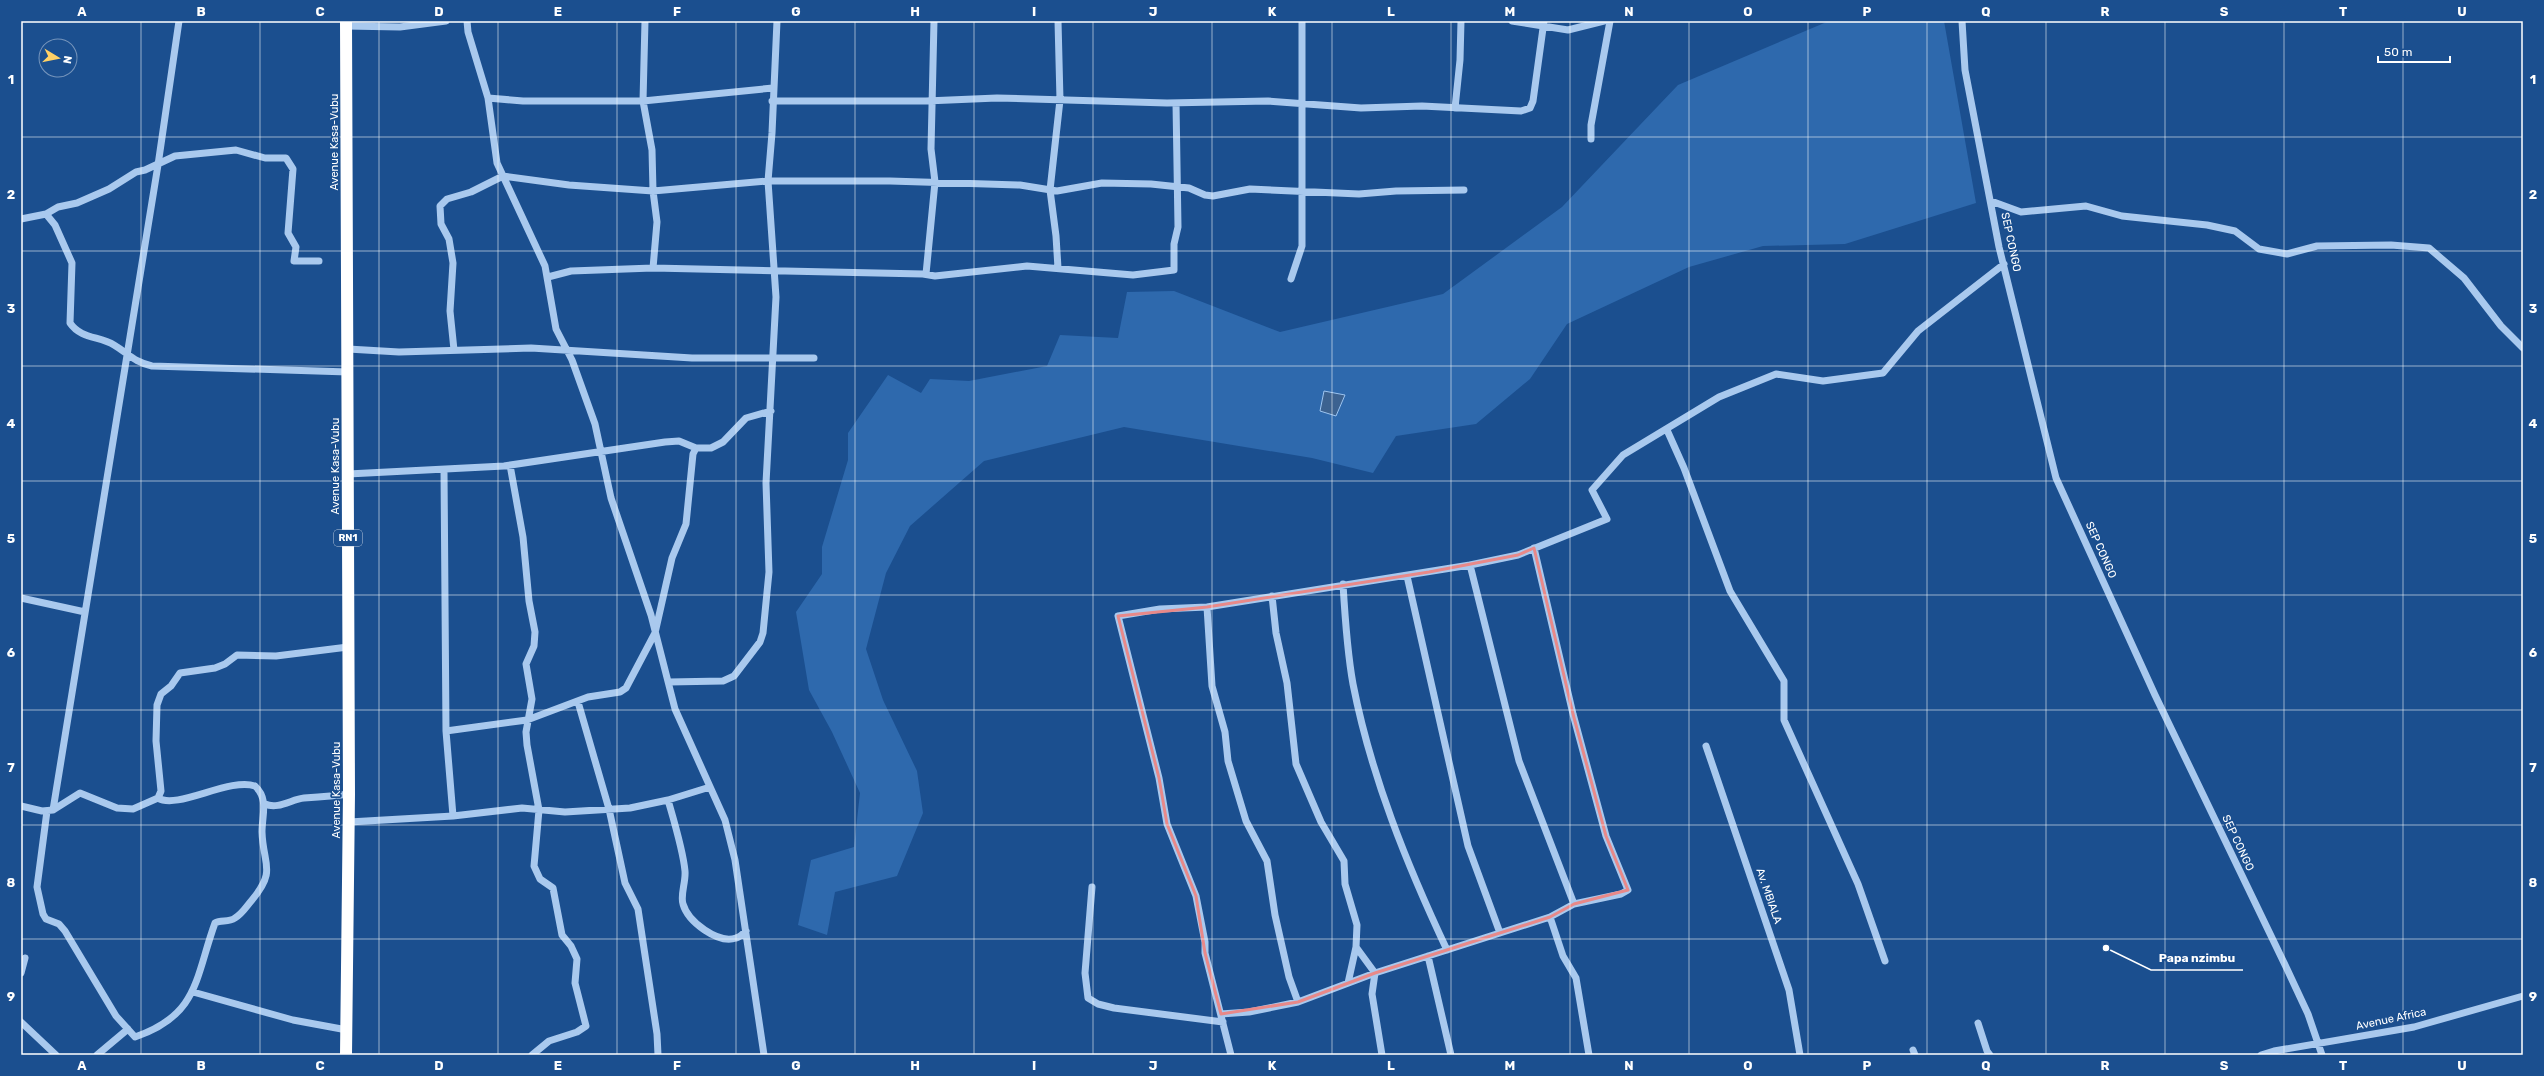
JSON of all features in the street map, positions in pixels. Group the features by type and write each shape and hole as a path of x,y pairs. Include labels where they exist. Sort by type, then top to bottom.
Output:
{"highway":[{"name":"Avenue Kasa-Vubu","path":"346,24 349,794 346,1055"}],"street":[{"path":"21,806 50,810 80,794 108,805 125,809 133,809 158,798 171,801 249,784 259,790 265,804 262,832 267,866 265,882 236,918 230,921 218,921 215,923 193,992 179,1012 148,1033 135,1037 116,1016 81,960 65,931 59,924 46,919 43,914 37,887 50,810 85,612 158,165 179,21"},
{"path":"346,24 400,27 446,21"},
{"path":"467,21 488,98 494,151 503,176 542,257 548,277 554,323 564,349 572,360 586,396 601,452 611,498 651,615 655,633 664,657 669,682 683,730 710,787 728,830 746,931 764,1055"},
{"path":"645,21 643,101 652,150 653,191 657,222 653,268"},
{"path":"669,682 704,682 729,679 734,676 760,642 766,616 769,572 766,483 776,297 770,231 768,181 772,133 772,101 777,21"},
{"path":"926,274 935,182 931,149 934,21"},
{"path":"1058,21 1060,100 1050,190 1056,236 1058,268"},
{"path":"1291,279 1302,246 1302,21"},
{"path":"1455,108 1460,60 1461,21"},
{"path":"1512,21 1544,23 1568,30 1604,21"},
{"path":"1591,138 1591,125 1610,21"},
{"name":"SEP CONGO","path":"1962,21 1965,70 1991,201 2004,264 2056,478 2155,696 2287,969 2319,1044 2322,1055"},
{"path":"772,101 933,101 997,98 1176,103 1268,101 1361,108 1422,106 1521,111 1530,108 1544,23"},
{"path":"488,98 523,101 643,101 773,88"},
{"path":"548,277 571,271 653,268 953,275 1027,266 1132,275 1174,270 1174,244 1178,227 1176,103"},
{"path":"21,219 46,214 109,189 136,172 158,165 175,156 212,150 236,150 265,158 286,158 293,169 288,232 296,247 294,261 320,261"},
{"path":"454,350 450,311 454,263 449,239 440,224 440,206 447,199 471,192 503,176 569,185 653,191 768,181 935,182 1032,185 1050,190 1067,191 1102,183 1177,186 1214,196 1250,189 1359,194 1396,190 1464,190"},
{"path":"1991,201 2021,212 2086,206 2122,216 2207,225 2235,231 2260,249 2287,254 2317,246 2391,245 2429,248 2464,278 2501,326 2523,348"},
{"path":"46,214 55,225 72,263 70,323 84,335 114,345 137,363 152,366 348,372"},
{"path":"1231,1055 1205,953 1205,942 1196,896 1167,824 1159,778 1118,616 1160,609 1207,607 1343,584 1407,576 1470,565 1518,555 1607,520 1592,490 1623,455 1667,430 1718,397 1776,374 1823,381 1883,373 1918,330 2004,264"},
{"path":"348,349 399,352 564,349 692,358 814,358"},
{"path":"348,474 444,470 510,465 679,441 696,448 711,448 723,442 746,418 771,411"},
{"path":"1667,430 1684,468 1730,590 1784,680 1784,720 1858,884 1885,961"},
{"path":"446,731 527,720 588,697 620,692 626,688 655,633 672,558 686,524 692,459 696,448"},
{"path":"510,465 523,537 529,601 535,632 534,646 527,660 532,699 527,720 527,745 539,810 534,866 540,879 553,888 562,935 575,953 577,966 575,983 586,1026 577,1032 549,1042 532,1055"},
{"path":"444,470 446,731 453,816"},
{"path":"1221,1014 1249,1012 1298,1002 1375,973 1550,917 1574,904 1621,894 1628,890 1606,836 1573,714 1534,548"},
{"path":"1470,565 1519,761 1574,904"},
{"path":"1407,576 1468,846 1500,933"},
{"path":"1343,584 1348,646 1362,728 1398,835 1422,896 1447,950"},
{"path":"1272,596 1276,633 1287,683 1296,764 1321,822 1344,861 1345,884 1357,925 1356,947 1348,983"},
{"path":"21,598 85,612"},
{"path":"1207,607 1212,686 1224,732 1228,761 1246,821 1267,862 1275,915 1289,977 1298,1002"},
{"path":"158,798 161,781 156,741 157,705 161,694 171,686 180,673 215,668 225,664 237,655 276,656 348,647"},
{"path":"578,702 609,809 625,883 638,909 656,1026 658,1055"},
{"name":"Av. MBIALA","path":"1706,746 1789,990 1800,1055"},
{"path":"349,822 453,816 522,808 565,812 630,808 668,800 710,787"},
{"path":"265,804 274,806 293,803 301,799 349,794"},
{"path":"668,800 685,869 686,881 683,898 686,909 698,924 722,939 738,938 746,931"},
{"path":"1092,887 1085,972 1088,998 1098,1004 1114,1008 1223,1022"},
{"path":"1550,917 1563,956 1576,978 1590,1055"},
{"path":"1356,947 1375,973 1372,994 1382,1055"},
{"path":"1428,956 1451,1055"},
{"path":"21,972 25,958"},
{"path":"193,992 293,1020 347,1030"},
{"name":"Avenue Africa","path":"2261,1055 2274,1051 2414,1026 2523,996"},
{"path":"21,1022 56,1055"},
{"path":"1978,1023 1987,1051 1990,1055"},
{"path":"97,1055 128,1029"}],"highlighted area":[{"path":"1534,548 1573,714 1606,836 1628,890 1574,904 1550,917 1375,973 1298,1002 1221,1014 1205,953 1196,896 1167,824 1159,778 1118,616 1207,607 1429,572 1518,555"}],"shaded area":[{"path":"1829,21 1944,21 1976,203 1845,244 1763,246 1689,267 1567,324 1530,379 1476,424 1396,436 1373,473 1312,458 1124,427 984,461 910,526 886,573 866,649 883,700 917,771 923,813 897,876 835,892 827,935 798,925 811,860 854,847 860,793 832,732 809,690 796,612 822,574 822,547 848,460 848,433 888,375 921,393 930,379 969,381 1047,366 1060,335 1118,338 1127,292 1174,291 1280,332 1443,294 1562,207 1678,85"},
{"path":"1324,391 1345,395 1336,416 1320,411"}],"place":[{"name":"Papa nzimbu","path":"2106,948"}]}
